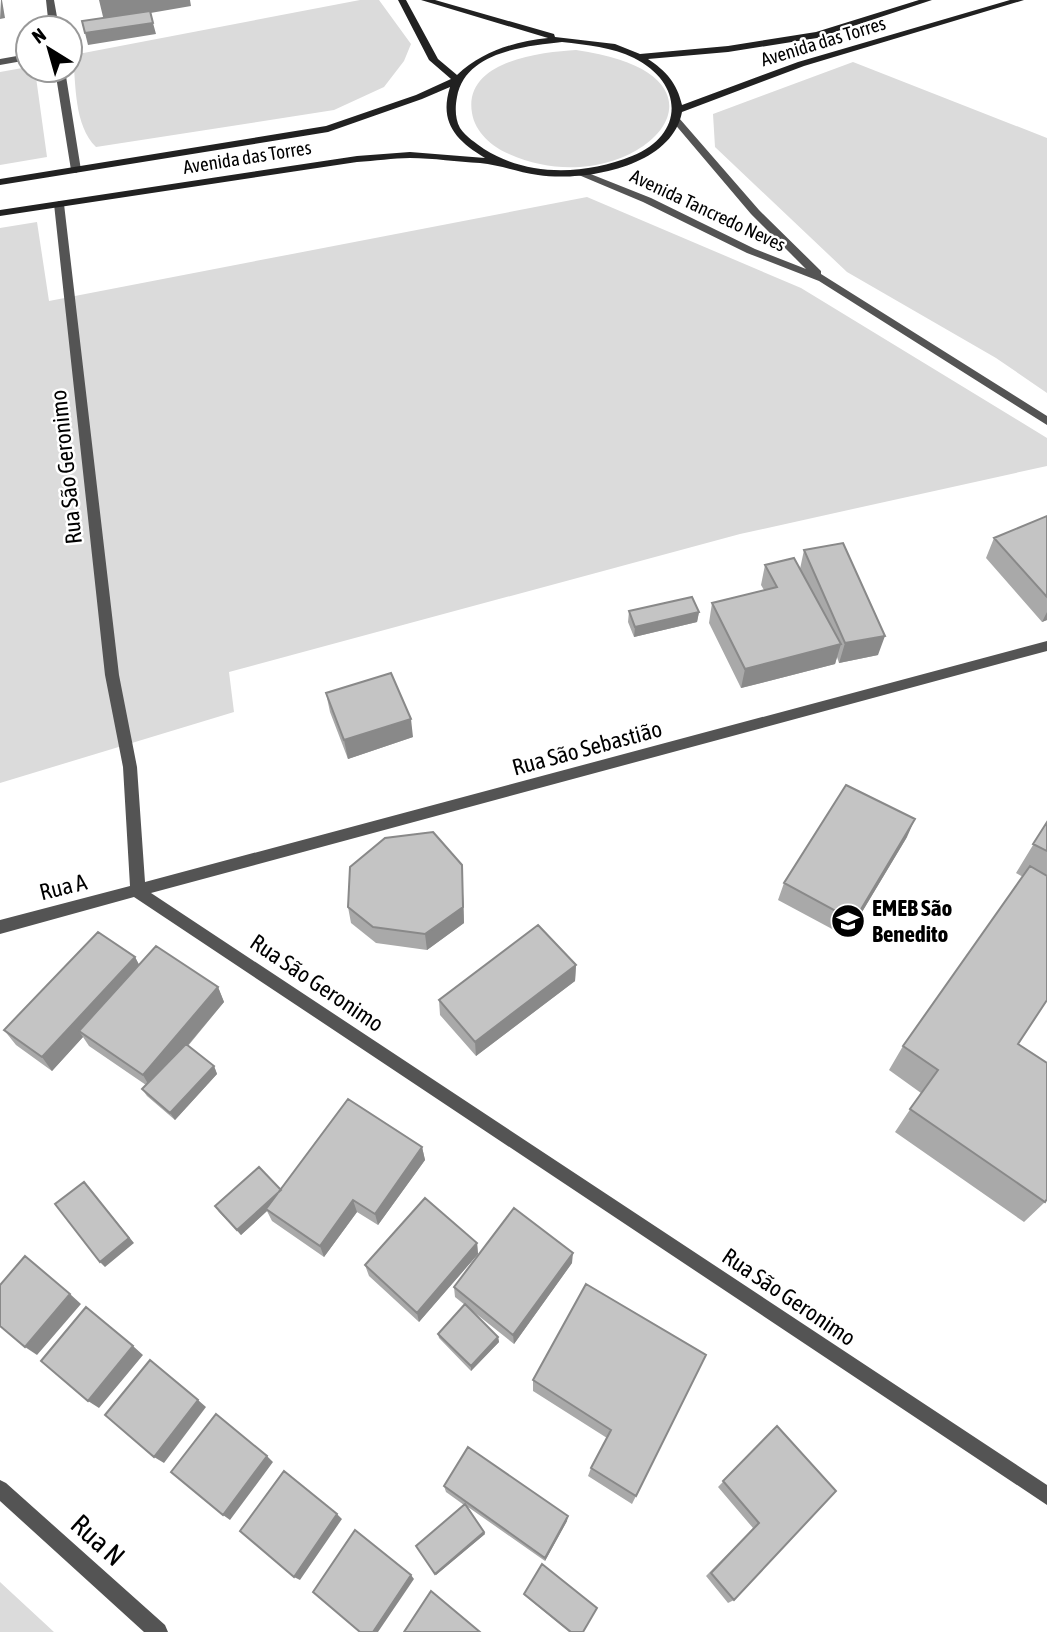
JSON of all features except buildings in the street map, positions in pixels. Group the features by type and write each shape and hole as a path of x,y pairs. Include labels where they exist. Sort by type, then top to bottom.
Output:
{"main road":[{"path":"401,0 435,60 457,80"},
{"path":"425,0 511,27 562,38"},
{"name":"Avenida das Torres","path":"639,57 728,49 817,35 928,0"},
{"name":"Avenida das Torres","path":"677,115 801,64 1020,0"},
{"name":"Avenida das Torres","path":"0,182 328,129 457,80 474,64 498,51 562,38 615,47 639,57 661,72 674,90 677,115 664,139 643,155 613,167 579,173 538,172 500,162 410,155 356,159 0,213"},
{"name":"Avenida das Torres","path":"457,80 449,102 453,125 471,146 500,162"}],"street":[{"path":"62,84 76,170"},
{"name":"Avenida Tancredo Neves","path":"677,115 755,212 823,279"},
{"name":"Avenida Tancredo Neves","path":"579,173 647,200 751,251 823,279 1047,421"},
{"name":"Rua São Geronimo","path":"59,204 112,675 130,767 138,892 1047,1496"},
{"name":"Rua São Sebastião","path":"138,892 1047,646"},
{"name":"Rua A","path":"0,927 138,892"},
{"name":"Rua N","path":"0,1489 158,1632"}],"shaded area":[{"path":"360,0 379,0 411,44 404,61 384,87 334,110 96,147 84,128 77,104 75,84 84,84 84,53"},
{"path":"576,50 632,64 662,85 669,109 658,132 633,152 597,165 555,166 509,154 485,138 472,113 472,95 480,82 492,71 525,57"},
{"path":"853,62 1047,138 1047,393 996,358 847,272 715,147 713,114"},
{"path":"14,70 14,84 37,84 47,157 0,165 0,72"},
{"path":"587,197 801,288 1047,438 1047,466 740,534 229,672 234,712 0,783 0,228 37,222 49,301"},
{"path":"0,1582 54,1632 0,1632"}],"place":[{"name":"EMEB São Benedito","path":"848,921"}]}
